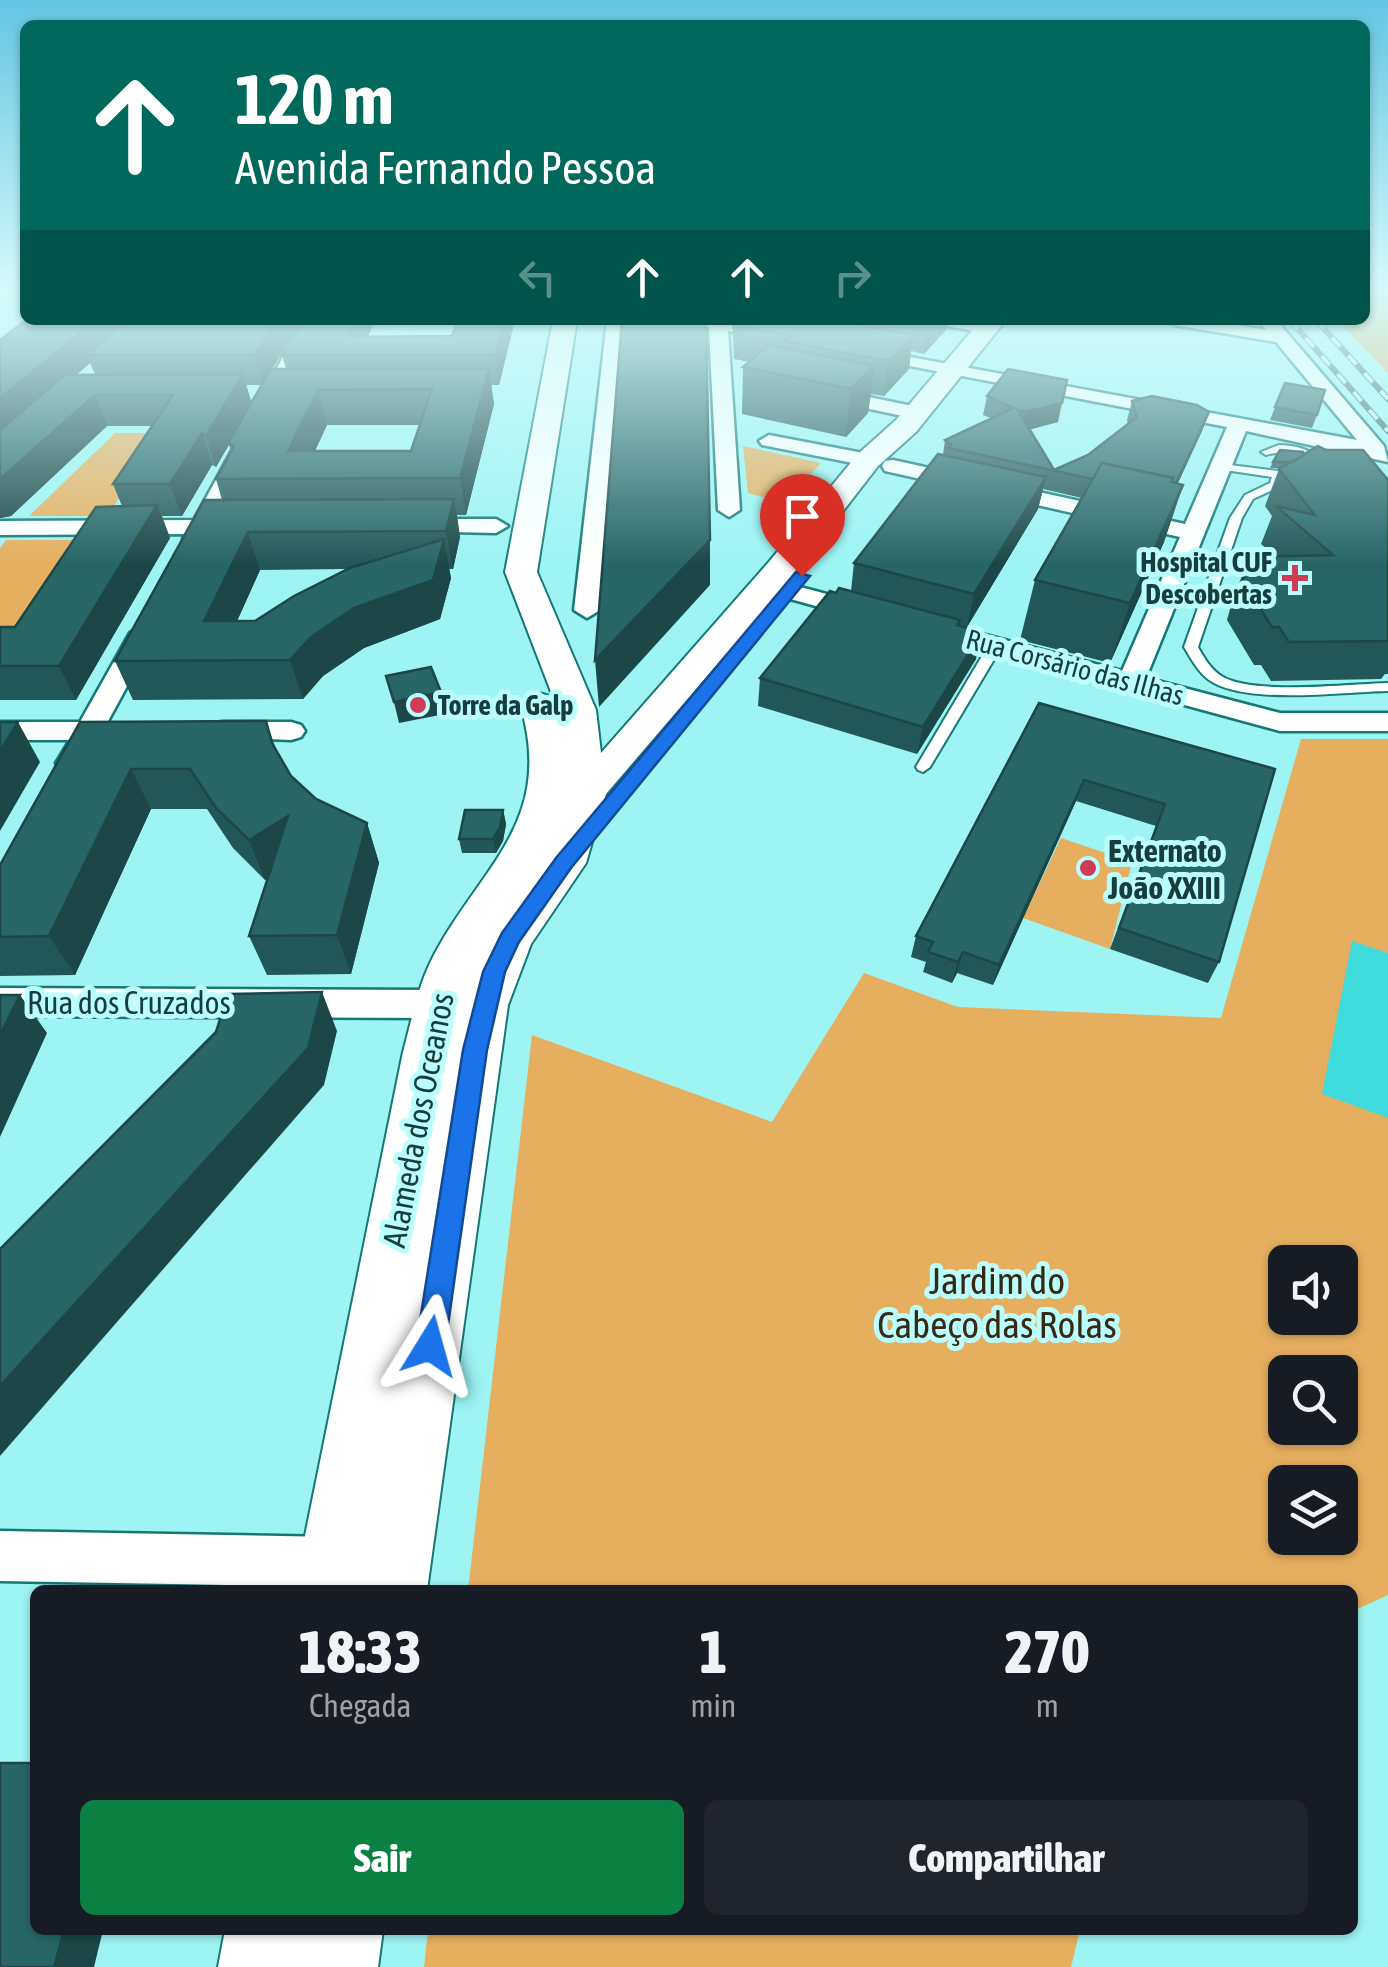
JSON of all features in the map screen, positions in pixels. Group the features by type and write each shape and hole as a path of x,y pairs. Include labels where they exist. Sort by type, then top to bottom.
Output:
{"main road":[{"path":"517,432 528,381"},
{"name":"Alameda dos Oceanos","path":"352,1583 484,1005 546,856 585,791 577,710 521,572 554,381"},
{"path":"880,463 916,413 950,381"},
{"path":"585,791 778,589 952,381"},
{"path":"490,556 498,517"},
{"path":"585,791 778,589"},
{"name":"Alameda dos Oceanos","path":"496,595 549,731 552,760 585,791"},
{"path":"577,710 628,718 656,717"},
{"name":"Alameda dos Oceanos","path":"352,1583 438,1004 451,966 546,856"},
{"path":"260,1967 265,1935"},
{"path":"337,1967 341,1935"}],"street":[{"path":"181,564 280,381"},
{"path":"586,610 610,381"},
{"path":"717,381 729,510"},
{"path":"1017,381 1240,424 1383,457"},
{"path":"1318,381 1383,457"},
{"path":"798,388 916,413"},
{"path":"1131,681 1240,424"},
{"path":"769,441 1194,533"},
{"path":"390,526 498,517"},
{"path":"0,528 237,527"},
{"name":"Rua Corsário das Ilhas","path":"778,589 1280,722 1388,722"},
{"path":"54,794 154,612"},
{"path":"0,731 127,731"},
{"path":"185,731 291,731"},
{"name":"Rua dos Cruzados","path":"0,1002 438,1004"},
{"path":"0,1556 167,1556 352,1583"}],"lane":[{"path":"1271,464 1289,448 1318,460 1315,471"},
{"path":"1225,462 1315,471"},
{"path":"1271,464 1315,471"},
{"path":"1271,464 1274,485 1249,497 1236,518 1191,647 1202,667 1224,682 1264,688 1388,687"},
{"path":"923,767 995,646"}],"green space":[{"path":"115,433 164,433 107,516 29,516"},
{"path":"743,446 821,463 784,503 748,493"},
{"path":"6,540 93,540 0,650 0,548"},
{"name":"Jardim do Cabeço das Rolas","path":"1301,739 1388,739 1388,1595 1358,1609 1358,1585 469,1585 532,1035 772,1122 864,973 958,1007 1221,1018"},
{"path":"1061,838 1132,862 1110,949 1023,918"},
{"path":"427,1935 1079,1935 1071,1967 424,1967"}],"water":[{"path":"1352,941 1388,953 1388,1118 1322,1094"}],"building":[{"path":"0,381 21,381 0,398"},
{"path":"58,381 239,381 206,436 202,433 170,484 113,484 173,395 95,395 0,479 0,430"},
{"path":"264,381 486,381 460,478 216,479 234,446 228,443","holes":["432,389 411,451 288,451 318,390"]},
{"path":"617,381 707,381 710,540 595,660"},
{"path":"811,381 859,381 851,389"},
{"path":"999,381 1067,381 1062,403 1025,412 1018,410 1054,470 1088,455 1137,417 1132,401 1152,396 1197,405 1209,412 1176,483 1171,482 1173,478 1102,463 1093,479 949,448 951,445 945,440 1014,408 987,396"},
{"path":"1285,383 1325,390 1317,415 1275,407"},
{"path":"1318,446 1326,450 1363,450 1388,480 1388,641 1289,642 1279,627 1272,627 1243,581 1250,557 1333,555 1276,506 1315,515 1279,469"},
{"path":"1280,450 1304,455 1292,462 1273,462"},
{"path":"938,454 1046,477 974,594 854,563"},
{"path":"1102,463 1173,478 1171,482 1183,485 1130,603 1035,580"},
{"path":"454,499 446,531 248,532 204,621 255,621 350,568 444,539 433,580 354,608 311,637 290,660 115,661 204,500"},
{"path":"157,505 59,666 0,666 0,627 15,627 96,507"},
{"path":"839,588 960,620 957,625 982,632 923,727 760,678 830,591 836,593"},
{"path":"431,667 441,692 394,702 386,676"},
{"path":"1039,703 1275,769 1219,962 1119,928 1165,804 1084,780 999,965 963,952 958,962 928,952 933,942 916,936"},
{"path":"266,721 272,743 291,776 316,799 367,823 337,935 249,936 288,816 249,840 216,808 190,769 131,769 49,936 0,937 0,865 80,722"},
{"path":"0,722 18,722 0,751"},
{"path":"465,810 503,810 493,839 459,839"},
{"path":"322,992 308,1048 0,1386 0,1249 216,1032 228,994"},
{"path":"0,995 20,995 0,1035"},
{"path":"0,1763 30,1763 30,1935 63,1935 54,1967 0,1967"}],"railway":[{"path":"1344,381 1388,431"},
{"path":"1371,381 1388,399"}],"place":[{"name":"Hospital CUF Descobertas","path":"1295,578"},
{"name":"Torre da Galp","path":"418,705"},
{"name":"Externato João XXIII","path":"1088,868"}],"route":[{"path":"430,1346 475,1050 494,972 510,938 620,793 802,576"}]}
